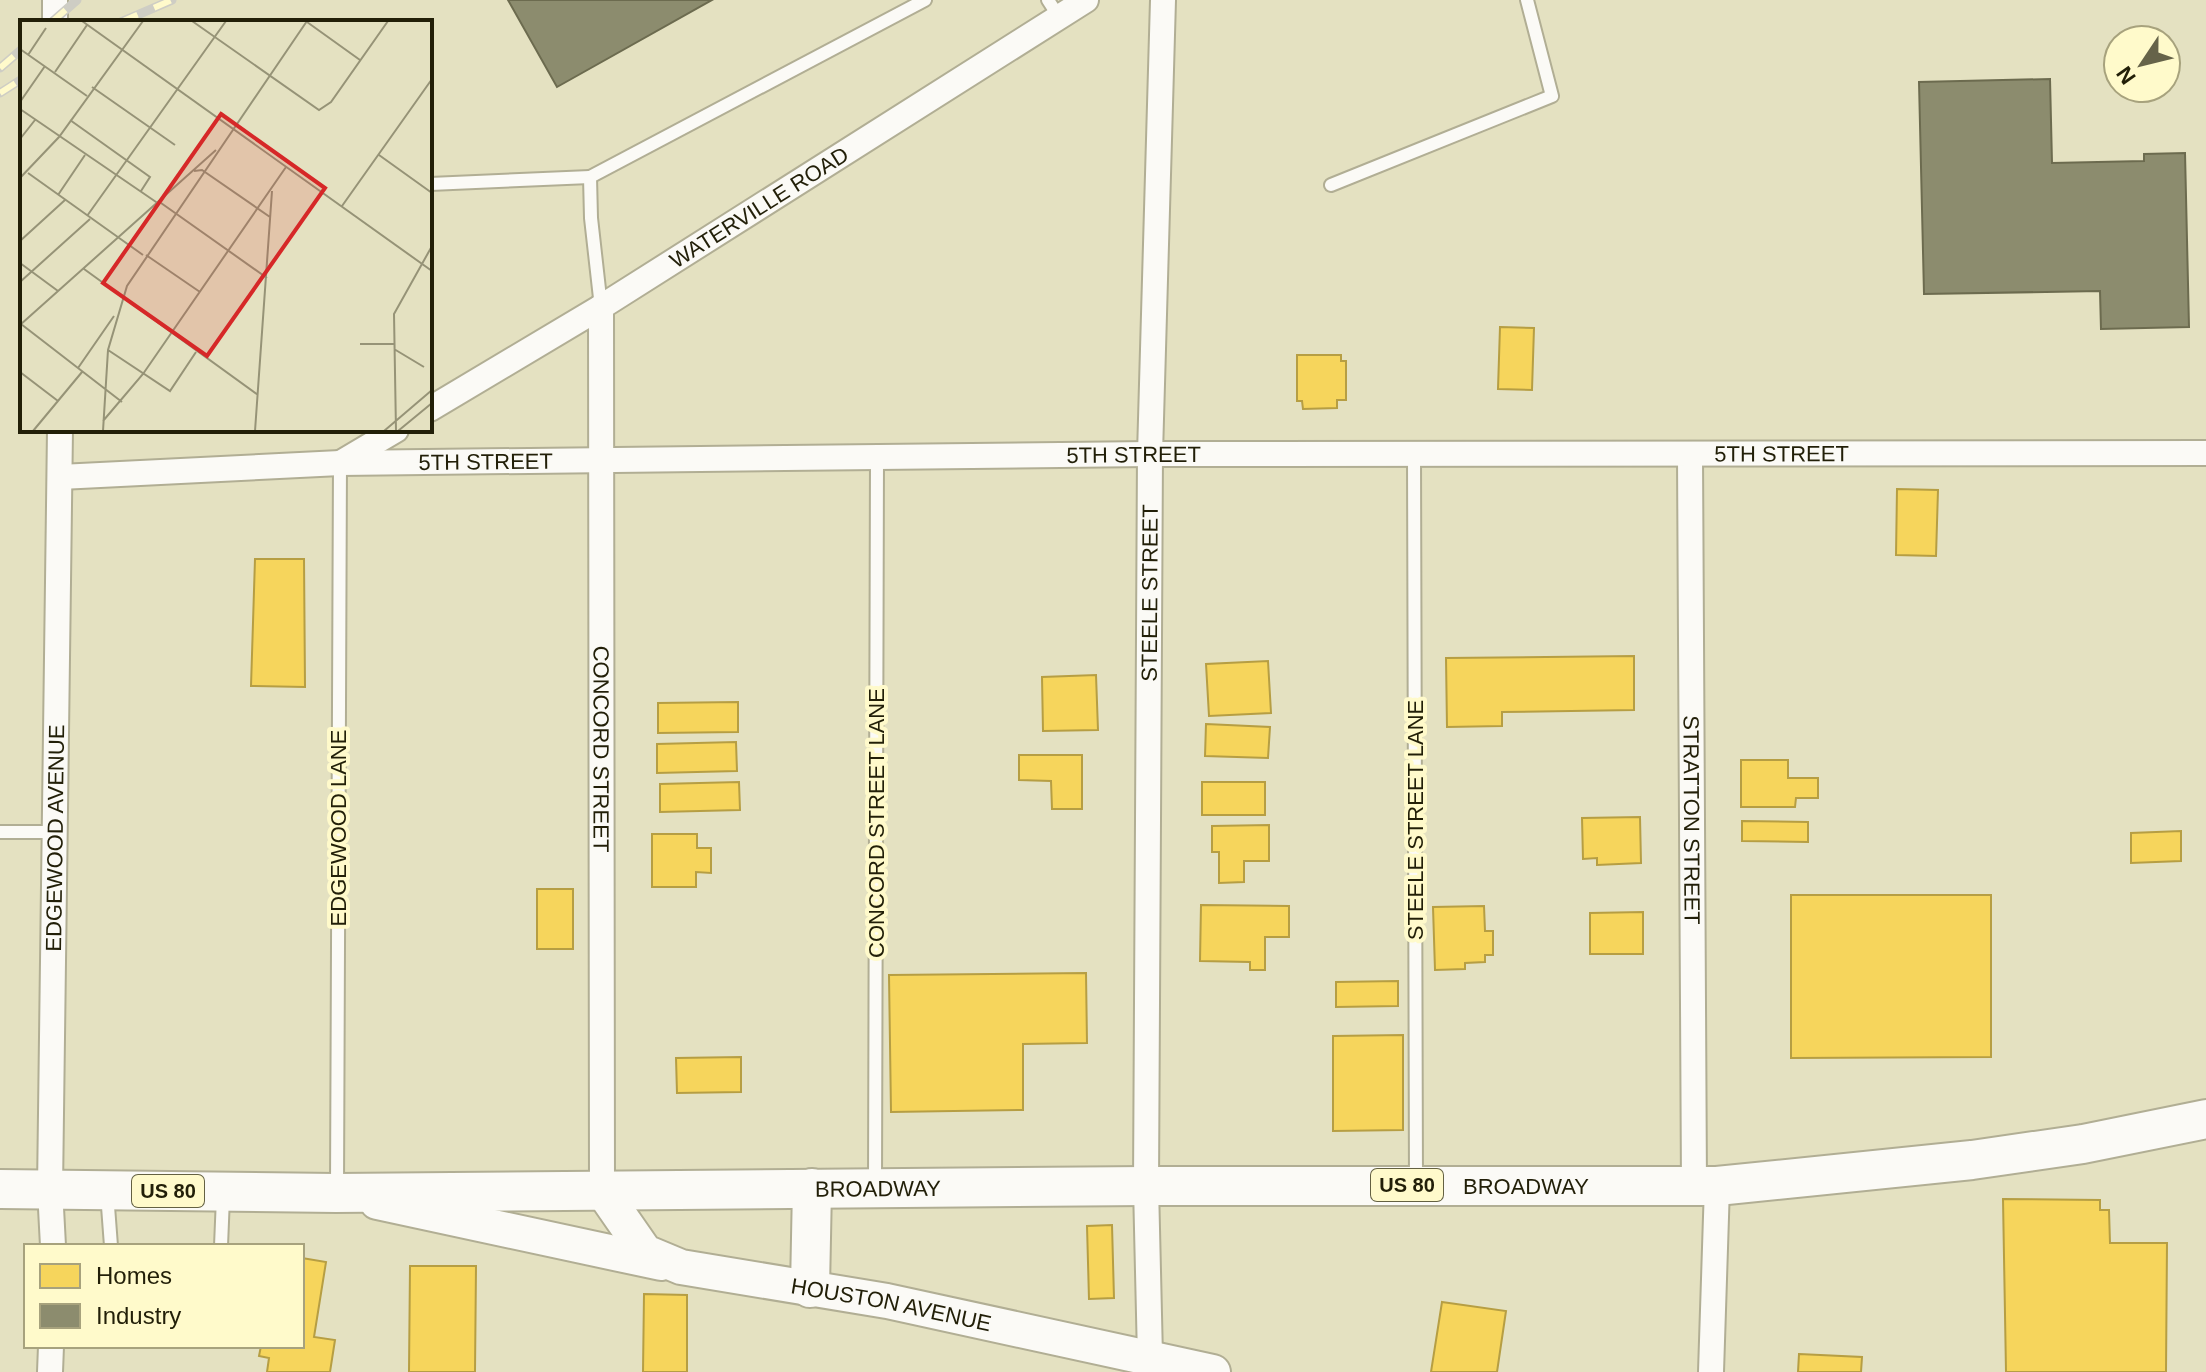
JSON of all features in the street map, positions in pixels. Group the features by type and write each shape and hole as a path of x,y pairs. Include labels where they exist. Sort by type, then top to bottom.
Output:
{"main road":[{"name":"BROADWAY","path":"602,1190 1706,1186 1972,1160 2083,1144 2206,1119"},
{"path":"810,1288 812,1188"},
{"name":"US 80","path":"0,1189 336,1193 602,1190"}],"street":[{"name":"WATERVILLE ROAD","path":"432,408 601,307 1053,9 1086,0"},
{"name":"STEELE STREET","path":"1161,1363 1146,1186 1150,454 1163,0"},
{"name":"CONCORD STREET","path":"601,307 602,1190"},
{"name":"EDGEWOOD AVENUE","path":"53,1244 50,1189 53,832 60,432"},
{"path":"340,463 393,432"},
{"name":"5TH STREET","path":"60,477 340,463 1150,454 1690,456 2206,453"},
{"name":"STRATTON STREET","path":"1690,456 1711,1372"},
{"name":"HOUSTON AVENUE","path":"602,1190 645,1252 681,1267 887,1301 1213,1372"},
{"path":"336,1193 681,1267"},
{"path":"50,1372 51,1348"}],"lane":[{"path":"432,184 590,177 925,0"},
{"path":"1331,185 1552,96 1527,0"},
{"path":"590,177 591,218 601,307"},
{"name":"STEELE STREET LANE","path":"1414,455 1416,1185"},
{"name":"CONCORD STREET LANE","path":"875,1188 877,459"},
{"name":"EDGEWOOD LANE","path":"336,1193 340,463"},
{"path":"0,832 53,832"},
{"path":"107,1190 111,1244"},
{"path":"221,1244 224,1191"}],"building: Homes":[{"path":"1500,327 1534,328 1532,390 1498,389"},
{"path":"1297,355 1341,355 1341,361 1346,361 1346,400 1337,400 1337,408 1303,409 1302,401 1297,401"},
{"path":"1897,489 1938,490 1936,556 1896,555"},
{"path":"255,559 304,559 305,687 251,686"},
{"path":"1634,656 1634,710 1502,712 1502,726 1447,727 1446,658"},
{"path":"1268,661 1271,713 1209,716 1206,664"},
{"path":"1096,675 1098,730 1043,731 1042,677"},
{"path":"738,702 738,732 658,733 658,703"},
{"path":"1206,724 1270,727 1268,758 1205,756"},
{"path":"736,742 737,771 657,773 657,744"},
{"path":"1019,755 1082,755 1082,809 1052,809 1051,781 1019,780"},
{"path":"1741,760 1788,760 1788,778 1818,778 1818,798 1796,798 1795,807 1741,807"},
{"path":"739,782 740,810 660,812 660,784"},
{"path":"1202,782 1265,782 1265,815 1202,815"},
{"path":"1640,817 1641,863 1597,865 1597,858 1583,859 1582,818"},
{"path":"1742,821 1808,822 1808,842 1742,841"},
{"path":"1269,825 1269,861 1244,861 1244,882 1219,883 1219,852 1212,852 1212,826"},
{"path":"2181,831 2181,861 2131,863 2131,833"},
{"path":"652,834 697,834 697,848 711,848 711,873 696,872 696,887 652,887"},
{"path":"537,889 573,889 573,949 537,949"},
{"path":"1791,895 1991,895 1991,1057 1791,1058"},
{"path":"1201,905 1289,906 1289,937 1265,937 1265,970 1250,970 1250,962 1200,961"},
{"path":"1484,906 1485,931 1493,931 1493,955 1485,955 1485,962 1465,963 1465,969 1435,970 1433,907"},
{"path":"1643,912 1643,954 1590,954 1590,913"},
{"path":"1086,973 1087,1043 1023,1044 1023,1110 891,1112 889,975"},
{"path":"1398,981 1398,1006 1336,1007 1336,982"},
{"path":"1403,1035 1403,1130 1333,1131 1333,1036"},
{"path":"741,1057 741,1092 677,1093 676,1058"},
{"path":"2003,1199 2100,1200 2100,1210 2109,1210 2110,1243 2167,1243 2166,1372 2006,1372"},
{"path":"1112,1225 1114,1298 1089,1299 1087,1226"},
{"path":"304,1258 326,1262 314,1337 335,1340 330,1372 267,1372 269,1358 259,1356 261,1348 304,1348"},
{"path":"410,1266 476,1266 475,1372 409,1372"},
{"path":"644,1294 687,1295 687,1372 643,1372"},
{"path":"1442,1302 1506,1311 1497,1372 1431,1372"},
{"path":"1799,1354 1862,1357 1861,1372 1798,1372"}],"building: Industry":[{"path":"508,0 712,0 557,87"},
{"path":"2050,79 2052,163 2144,161 2144,154 2185,153 2189,327 2101,329 2100,291 1924,294 1919,82"}],"railway":[{"path":"54,20 77,0"},
{"path":"126,20 172,0"},
{"path":"0,68 20,51"},
{"path":"0,93 20,80"}]}
